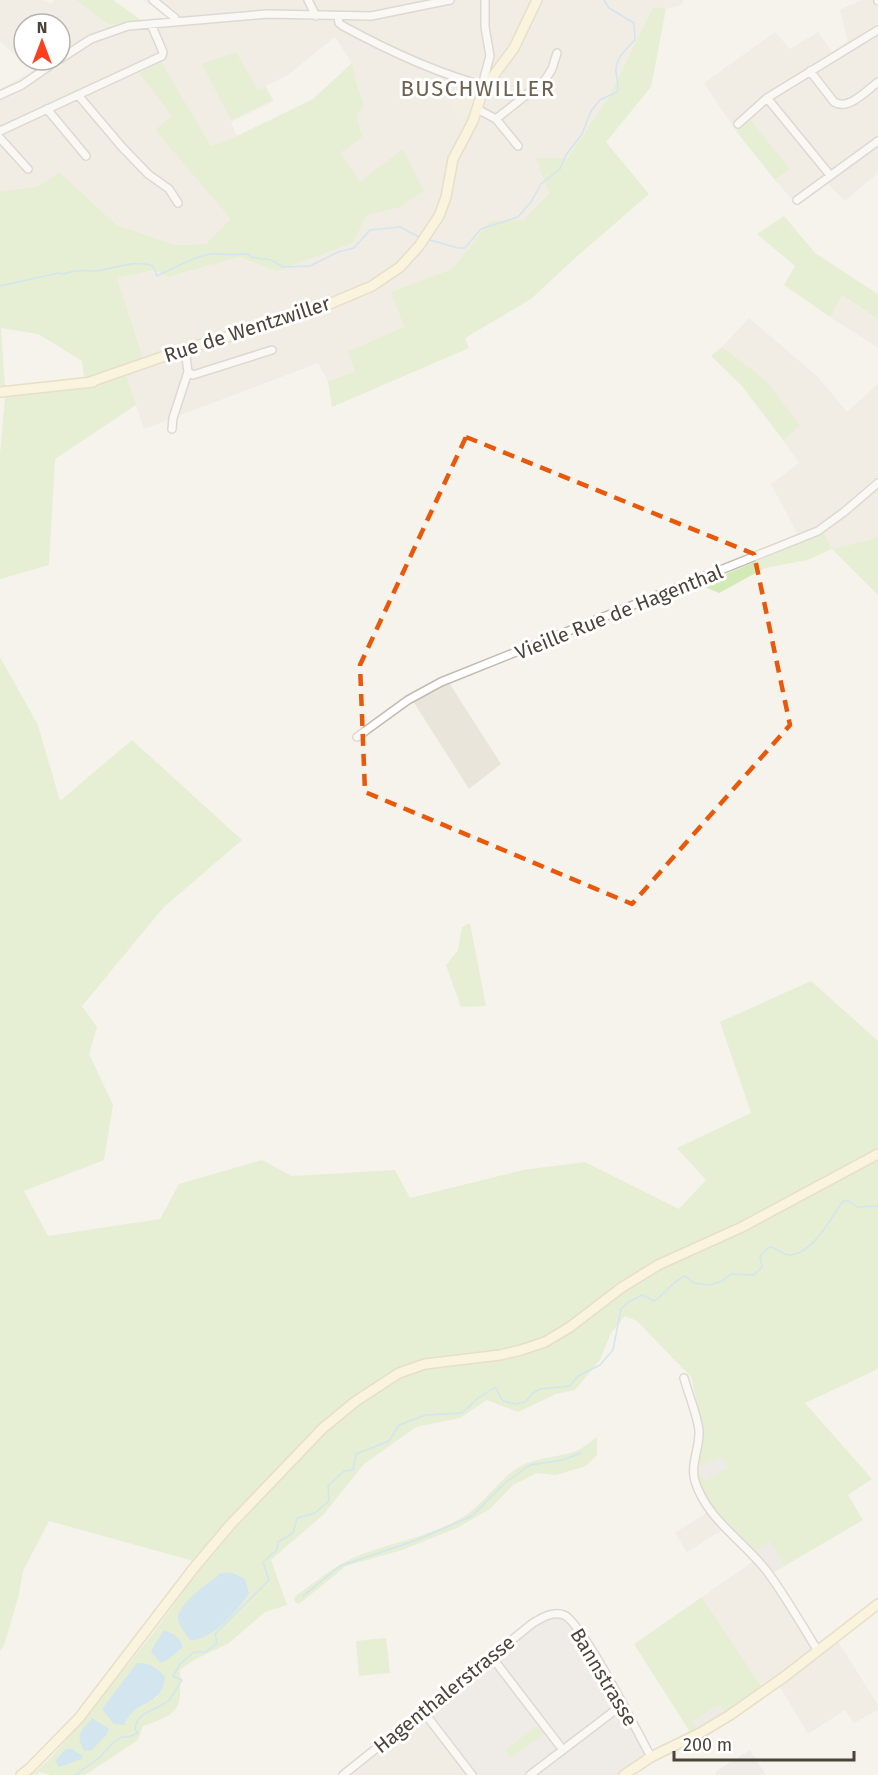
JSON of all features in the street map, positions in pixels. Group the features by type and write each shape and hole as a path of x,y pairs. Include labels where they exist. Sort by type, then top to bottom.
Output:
{"main road":[{"name":"Rue de Wentzwiller","path":"0,392 87,383 186,349 308,313 372,286 396,270 414,252 440,216 453,159 477,109 485,86 514,48 537,0"},
{"path":"21,1775 79,1718 193,1569 230,1525 323,1428 356,1401 399,1373 425,1364 500,1355 545,1341 570,1328 621,1288 658,1265 742,1227 878,1154"},
{"path":"624,1775 651,1757 700,1733 730,1715 878,1604"}],"street":[{"path":"153,0 175,18 176,22"},
{"path":"308,0 316,16"},
{"path":"72,50 83,43 128,26 267,14 363,17 392,14 450,0"},
{"path":"338,17 339,23 343,26 385,47 448,75 485,86 484,76 490,58 485,27 485,0"},
{"path":"0,131 162,56 163,52 151,24"},
{"path":"738,124 767,98 878,30"},
{"path":"496,119 545,80 552,69 557,53"},
{"path":"810,71 834,102 839,105 848,104 878,82"},
{"path":"0,95 22,85 40,72"},
{"path":"78,95 148,174 169,189 178,203"},
{"path":"767,98 830,176"},
{"path":"47,109 86,156"},
{"path":"477,109 496,119 518,146"},
{"path":"0,138 28,169"},
{"path":"797,200 878,141"},
{"path":"172,429 173,418 188,372 186,349"},
{"path":"188,372 190,375 196,375 272,350"},
{"name":"Vieille Rue de Hagenthal","path":"357,737 408,700 441,682 818,531 878,483"},
{"path":"684,1378 699,1428 694,1470 698,1488 715,1517 768,1573 818,1651"},
{"name":"Bannstrasse","path":"546,1615 556,1613 566,1615 576,1625 651,1757"},
{"name":"Hagenthalerstrasse","path":"342,1775 546,1615"},
{"path":"491,1656 563,1750"},
{"path":"530,1775 614,1711 623,1707"},
{"path":"423,1711 472,1775"}],"highlighted area":[{"path":"466,437 754,554 790,725 632,904 365,792 360,665"}],"shaded area":[{"path":"0,0 43,0 50,4 55,0 76,0 109,25 167,18 144,0 684,0 681,5 666,9 653,7 611,93 567,159 549,192 523,220 490,221 452,269 391,292 404,327 348,351 356,372 328,381 318,363 144,429 123,366 143,357 117,278 155,270 168,277 239,257 277,271 353,243 367,215 400,207 424,191 359,182 340,153 356,114 364,105 352,63 335,37 289,74 266,86 274,101 231,122 237,136 211,146 161,63 173,116 156,131 232,219 206,244 175,245 117,225 59,172 37,187 0,191 0,89 31,72 72,72 72,12 12,12 12,52 0,41"},
{"path":"862,0 878,0 878,173 845,201 828,184 798,206 775,180 790,171 751,120 736,131 704,83 775,32 790,49 818,32 832,52 848,41 840,10"},
{"path":"465,89 476,94 477,97 470,119 449,108"},
{"path":"842,295 878,319 878,348 830,317"},
{"path":"749,318 818,377 847,412 878,384 878,535 873,539 832,549 824,533 802,542 771,484 799,463 783,440 799,426 722,347"},
{"path":"446,678 501,764 469,789 411,698"},
{"path":"721,1456 728,1468 705,1481 698,1468"},
{"path":"711,1510 727,1527 687,1552 675,1533"},
{"path":"770,1541 784,1565 770,1573 757,1549"},
{"path":"755,1560 818,1651 837,1640 878,1705 878,1710 854,1723 845,1710 808,1734 776,1680 763,1689 702,1597"},
{"path":"556,1613 576,1625 655,1758 632,1775 472,1775 423,1711 533,1623"},
{"path":"720,1704 725,1712 697,1729 692,1721"},
{"path":"423,1711 472,1775 343,1775"},
{"path":"750,1750 766,1775 716,1775 715,1772"}],"green space":[{"path":"76,0 113,0 141,20 109,25"},
{"path":"653,7 666,9 651,87 606,142 649,194 531,299 465,338 469,348 332,407 328,381 355,372 348,351 404,327 391,292 452,269 490,221 523,220 549,193 536,158 567,159 611,93"},
{"path":"236,52 258,90 265,87 272,100 231,120 202,64"},
{"path":"161,62 211,146 313,99 352,63 364,105 356,115 362,137 340,153 360,182 403,149 424,191 400,207 367,215 353,243 277,271 239,257 168,277 155,270 117,278 143,358 123,366 136,405 55,459 49,565 0,579 0,454 5,398 0,398 0,191 37,187 59,172 117,225 175,245 206,244 231,219 155,130 172,116 139,73","holes":["1,328 38,334 82,361 84,377 5,386"]},
{"path":"751,120 790,170 775,180 736,131"},
{"path":"784,216 815,253 878,294 878,319 842,295 830,317 784,285 795,266 757,234"},
{"path":"722,347 766,381 800,426 783,440 742,386 711,356"},
{"path":"824,533 832,549 807,560 765,568 719,593 700,585"},
{"path":"878,535 878,595 832,549 873,539"},
{"path":"0,657 38,725 60,801 132,740 242,840 163,908 82,1006 97,1027 89,1054 113,1105 104,1160 24,1191 48,1236 160,1219 179,1184 262,1160 292,1176 395,1170 410,1198 523,1170 585,1162 679,1209 706,1180 677,1148 751,1113 720,1022 811,981 878,1041 878,1369 805,1403 872,1479 848,1495 863,1520 769,1575 711,1510 695,1478 704,1431 691,1377 637,1321 625,1316 611,1333 600,1360 575,1390 556,1394 518,1412 487,1400 460,1418 416,1427 364,1464 324,1514 271,1560 287,1605 265,1612 229,1643 194,1660 180,1670 179,1701 172,1713 143,1726 138,1740 85,1775 51,1775 39,1772 32,1775 65,1742 135,1656 174,1605 197,1569 190,1560 49,1521 23,1571 19,1594 4,1646 0,1651","holes":["161,1638 183,1644 183,1647 170,1658 152,1647","159,1696 132,1712 127,1718 102,1709 109,1701"]},
{"path":"470,923 486,1006 461,1007 446,965 458,950 462,927"},
{"path":"597,1437 597,1455 586,1466 556,1475 537,1473 513,1485 490,1509 457,1528 402,1550 346,1566 299,1604 295,1602 294,1598 298,1594 343,1563 451,1524 471,1511 516,1469 531,1462 573,1452"},
{"path":"702,1597 763,1689 692,1735 634,1644"},
{"path":"386,1638 390,1673 359,1676 356,1641"},
{"path":"537,1726 544,1734 511,1758 505,1750"}],"water":[{"path":"221,1573 233,1573 245,1579 249,1593 224,1623 207,1635 190,1640 180,1624 179,1613 188,1600"},
{"path":"163,1631 176,1636 183,1647 161,1663 151,1652"},
{"path":"137,1663 152,1666 159,1671 165,1677 163,1687 153,1699 134,1711 124,1725 114,1724 102,1709"},
{"path":"92,1718 109,1729 92,1750 84,1751 80,1733"},
{"path":"66,1749 72,1749 83,1756 82,1759 59,1767 55,1761"}],"waterway":[{"path":"430,240 465,248 481,229 518,217 531,202 541,184 560,169 566,155 582,134 591,111 600,100 617,92 617,64 623,52 635,40 634,23 609,8 604,0"},
{"path":"0,286 58,273 95,271 131,264 153,266 157,276 188,261 212,254 249,254 251,257 271,260 283,267 310,266 338,252 354,248 370,230 400,227 419,237"},
{"path":"75,1775 99,1758 113,1743 122,1737 138,1733 135,1729 139,1718 170,1699 182,1680 173,1676 180,1664 194,1652 206,1652 217,1643 215,1634 269,1580 263,1562 277,1550 278,1542 293,1533 297,1518 315,1513 329,1501 328,1486 344,1471 353,1470 356,1454 389,1441 399,1425 426,1415 462,1413 495,1387 503,1401 516,1404 525,1402 540,1389 570,1386 578,1376 600,1365 613,1350 621,1309 627,1303 642,1295 654,1301 685,1276 694,1283 710,1285 722,1281 731,1274 754,1275 762,1267 760,1256 769,1247 788,1255 799,1253 807,1248 821,1234 843,1201 849,1201 857,1207 878,1206"},
{"path":"303,1596 340,1566 417,1540 472,1516 505,1483 530,1465 563,1460 581,1453"}],"district":[{"name":"BUSCHWILLER","path":"478,88"}]}
